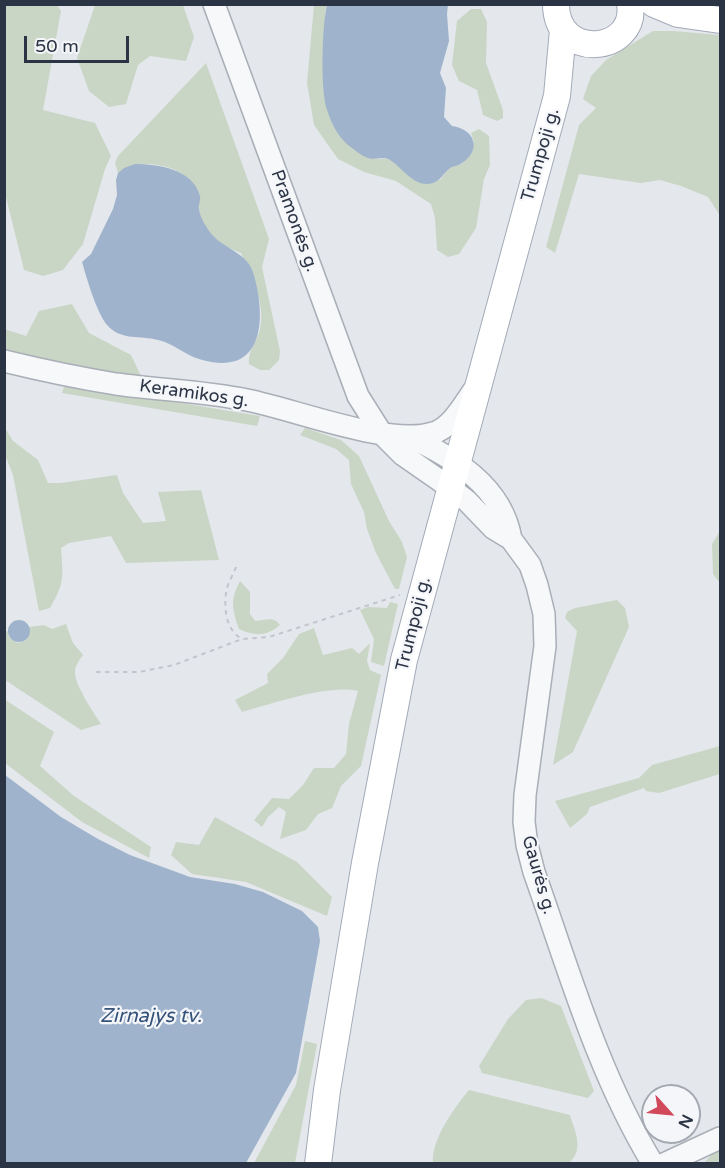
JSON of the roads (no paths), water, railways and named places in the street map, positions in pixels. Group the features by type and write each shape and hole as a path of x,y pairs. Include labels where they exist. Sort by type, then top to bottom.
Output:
{"main road":[{"path":"556,4 557,16 563,30 575,41 595,46 605,44 618,36 629,14 678,14 720,20"},
{"path":"654,4 678,14"},
{"name":"Trumpoji g.","path":"318,1164 327,1090 365,863 404,660 449,487 557,96 563,30"},
{"name":"Trumpoji g.","path":"557,96 595,46"}],"street":[{"name":"Pramonės g.","path":"214,4 358,396 382,434 403,454 449,487"},
{"name":"Keramikos g.","path":"4,361 116,384 247,400 382,434"},
{"path":"382,434 409,436 434,433 450,422 478,384"},
{"path":"409,436 456,462"},
{"name":"Gaurės g.","path":"456,462 474,475 489,491 508,522 511,539"},
{"name":"Gaurės g.","path":"449,487 467,501 493,528 511,539 530,565 537,585 544,614 545,646 525,795 526,846 599,1052 630,1125 653,1164"},
{"path":"664,1164 720,1138"}],"water":[{"path":"327,5 448,5 449,41 440,73 446,88 444,117 452,126 466,131 471,136 474,146 468,158 461,164 450,168 436,182 427,184 410,177 388,159 372,159 364,156 343,140 331,121 323,88 322,57"},
{"path":"135,164 164,167 190,180 200,196 200,214 211,234 238,253 249,264 253,272 260,308 259,325 256,340 249,352 237,360 221,363 199,359 163,342 118,333 107,325 99,312 82,262 91,254 113,209 117,195 118,173"},
{"path":"19,620 27,623 30,631 27,639 19,642 11,639 8,631 11,623"},
{"name":"Zirnajys tv.","path":"5,775 61,817 130,855 190,877 235,884 263,892 302,911 318,927 320,941 296,1073 246,1163 5,1163"}]}
